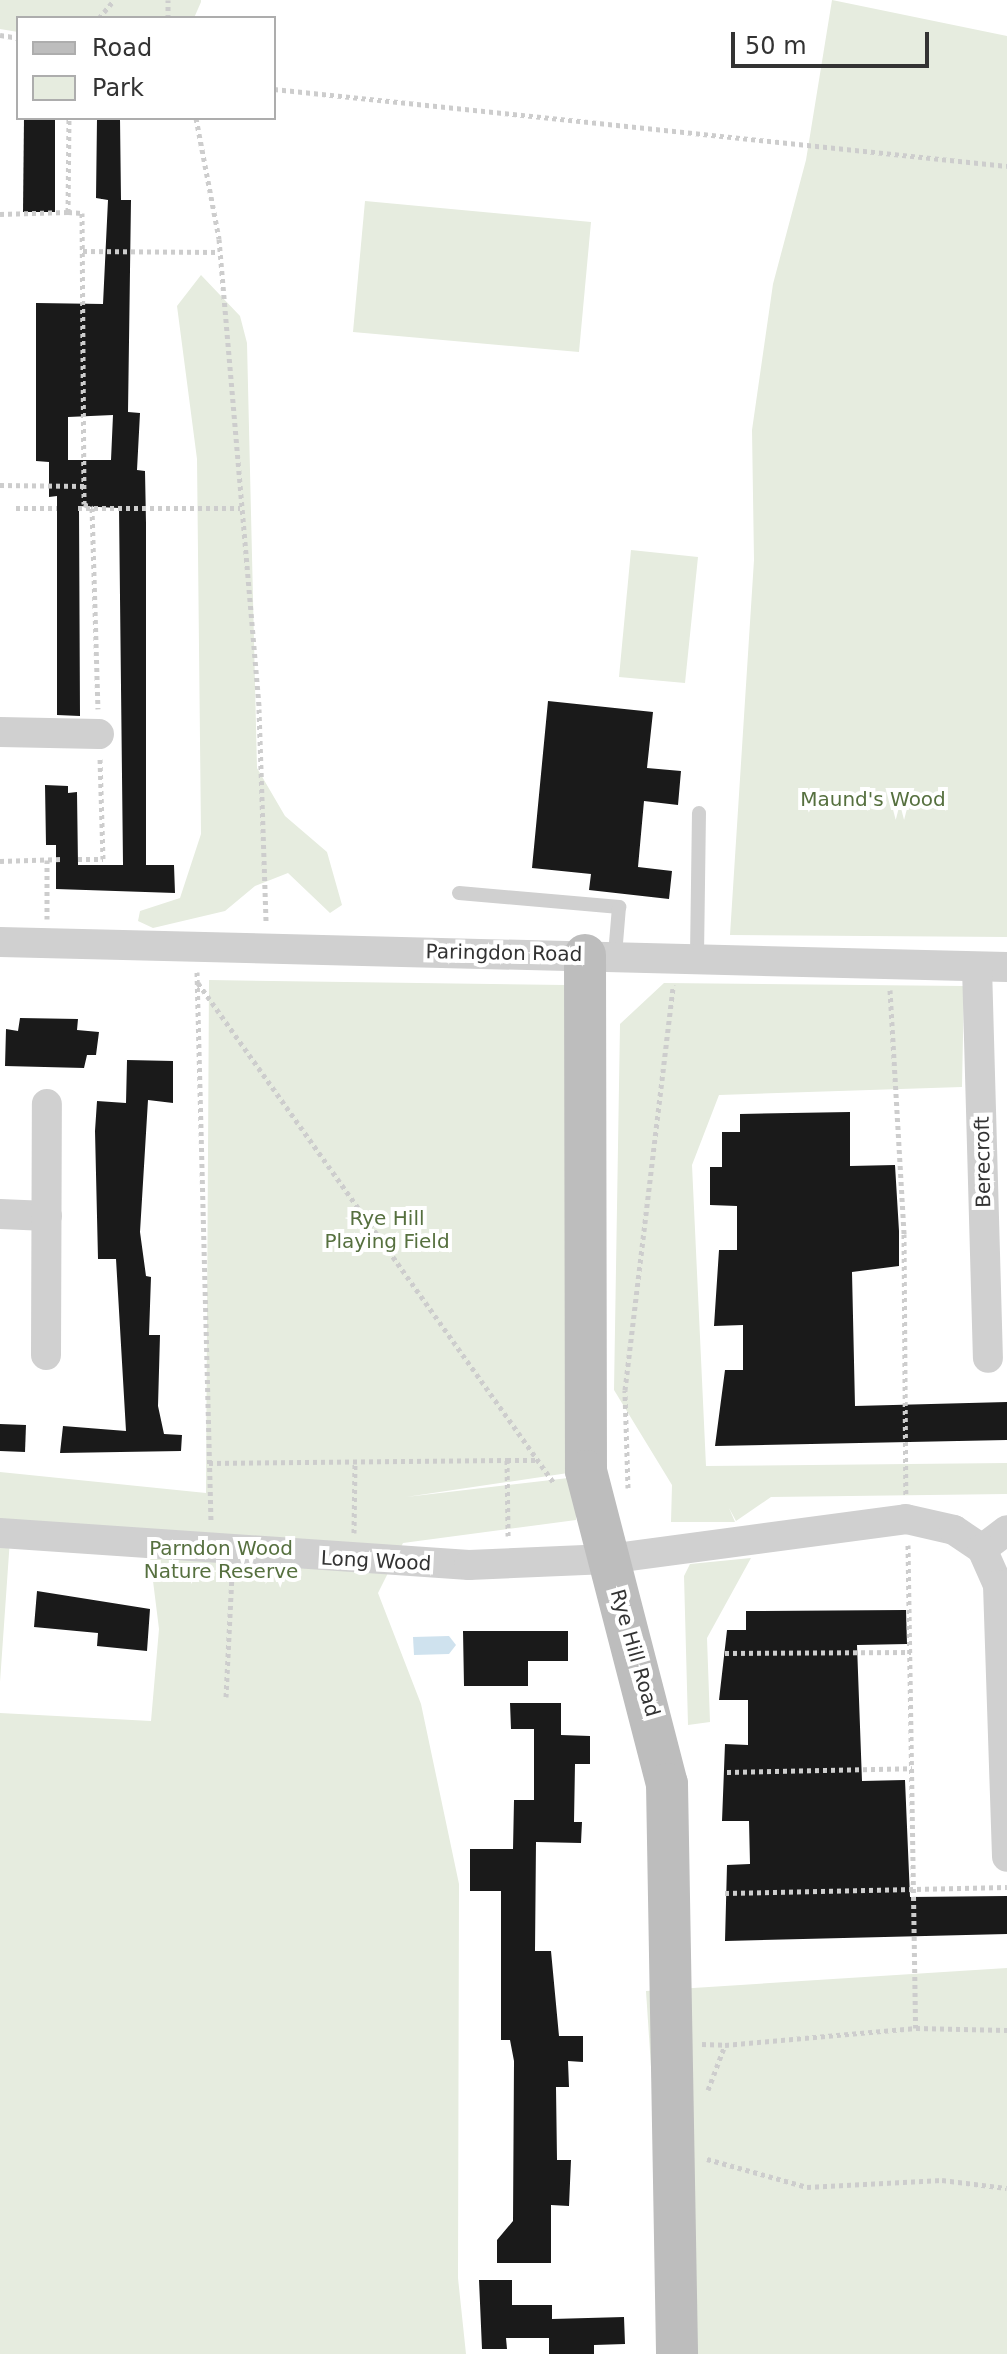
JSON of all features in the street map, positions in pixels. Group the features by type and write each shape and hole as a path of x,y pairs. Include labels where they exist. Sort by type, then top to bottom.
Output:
{"street":[{"path":"0,732 99,734"},
{"name":"Paringdon Road","path":"0,942 600,955 686,962 1007,967"},
{"name":"Rye Hill Road","path":"600,955 586,1471 622,1556 667,1784 677,2354"},
{"name":"Berecroft","path":"977,967 988,1358"},
{"path":"46,1355 47,1104"},
{"path":"0,1214 47,1216"},
{"path":"622,1556 906,1519 954,1530 982,1549 998,1585 1007,1857"},
{"path":"982,1549 1007,1530"},
{"name":"Long Wood","path":"0,1533 222,1548 353,1562 508,1565 622,1556"}],"lane":[{"path":"686,962 699,813"},
{"path":"459,893 619,907 600,955"}],"path":[{"path":"101,16 114,0"},
{"path":"276,89 1007,166"},
{"path":"68,212 69,120"},
{"path":"196,120 219,252 259,709 267,947"},
{"path":"0,214 82,213 84,504 92,508"},
{"path":"83,251 219,252"},
{"path":"0,485 84,486"},
{"path":"16,508 57,508"},
{"path":"78,508 240,508"},
{"path":"78,859 103,859 92,508"},
{"path":"0,861 62,859"},
{"path":"31,926 47,927 47,860"},
{"path":"622,1556 625,1390 686,962"},
{"path":"196,963 209,1463 222,1548 226,1697"},
{"path":"887,963 904,1234 916,2028"},
{"path":"198,983 564,1497"},
{"path":"507,1460 508,1565"},
{"path":"209,1463 537,1460"},
{"path":"353,1562 355,1462"},
{"path":"725,1653 911,1652"},
{"path":"727,1772 912,1768"},
{"path":"725,1893 1007,1887"},
{"path":"706,2098 725,2045 916,2028 1007,2030"},
{"path":"706,2144 706,2159 807,2187 942,2180 1007,2188"}],"green space":[{"path":"0,0 201,0 195,16 16,16 16,32 0,29"},
{"name":"Maund's Wood","path":"832,0 1007,36 1007,937 730,935 754,560 752,430 773,284 806,160"},
{"path":"365,201 591,222 579,352 353,332"},
{"path":"201,275 240,316 247,343 257,768 285,816 327,852 342,905 330,913 288,873 255,886 225,911 153,928 138,921 140,911 180,898 201,834 197,459 177,306"},
{"path":"631,550 698,557 685,683 619,677"},
{"path":"209,980 565,985 568,1473 406,1497 577,1477 576,1520 403,1543 378,1593 421,1704 459,1884 458,2278 466,2354 0,2354 0,1713 151,1721 159,1629 149,1549 10,1539 0,1682 0,1472 206,1493"},
{"path":"664,983 964,986 962,1087 719,1095 692,1165 706,1466 1007,1463 1007,1494 771,1497 736,1521 729,1508 735,1522 671,1522 672,1485 614,1390 620,1024"},
{"path":"751,1558 707,1638 710,1722 688,1725 684,1576 690,1564"},
{"path":"1007,1968 1007,2354 670,2354 646,1991"}],"water":[{"path":"449,1636 456,1645 449,1654 414,1655 413,1637"}],"building":[{"path":"24,120 55,120 55,212 23,212"},
{"path":"97,120 120,120 121,200 131,200 128,412 140,413 137,470 145,471 146,865 174,865 175,893 56,889 56,845 46,845 45,785 68,786 68,793 77,792 78,865 123,865 119,508 79,506 80,716 57,715 57,496 49,497 49,462 36,461 36,303 103,304 108,200 96,198","holes":["113,415 111,460 68,460 68,417"]},
{"path":"548,701 653,712 647,768 681,771 678,805 644,801 638,867 672,871 669,899 589,890 591,874 532,868"},
{"path":"20,1018 78,1019 77,1030 99,1032 96,1055 87,1055 84,1068 5,1066 6,1029 18,1031"},
{"path":"127,1060 173,1061 173,1103 148,1100 140,1232 146,1276 151,1277 149,1335 160,1335 158,1406 164,1434 182,1435 181,1451 60,1453 63,1426 126,1431 116,1259 98,1259 95,1131 97,1101 126,1103"},
{"path":"850,1112 850,1166 895,1165 899,1231 899,1266 852,1272 855,1406 1007,1402 1007,1440 715,1446 725,1370 743,1370 743,1325 714,1326 719,1250 737,1250 737,1206 710,1205 710,1167 722,1167 722,1132 740,1132 740,1114"},
{"path":"0,1424 26,1425 25,1452 0,1451"},
{"path":"37,1591 150,1609 147,1651 97,1646 98,1633 34,1627"},
{"path":"906,1610 907,1644 857,1645 862,1781 905,1780 910,1897 1007,1896 1007,1934 725,1941 727,1865 750,1864 749,1821 722,1821 725,1744 748,1745 748,1700 719,1700 727,1630 746,1630 746,1611"},
{"path":"463,1631 568,1631 568,1661 528,1661 528,1686 464,1686"},
{"path":"510,1703 561,1703 561,1735 590,1736 590,1764 575,1764 574,1822 582,1822 581,1843 536,1842 535,1951 551,1951 559,2036 583,2036 583,2062 568,2061 569,2087 556,2087 557,2160 571,2160 569,2206 551,2205 551,2263 497,2263 497,2240 513,2221 514,2061 510,2040 501,2040 501,1891 470,1891 470,1849 513,1849 514,1800 534,1800 534,1729 511,1729"},
{"path":"479,2280 512,2280 512,2305 552,2305 552,2319 624,2317 625,2344 594,2345 594,2354 549,2354 549,2338 506,2338 507,2349 482,2349"}],"park label":[{"name":"Rye Hill Playing Field","path":"387,1230"},
{"name":"Parndon Wood Nature Reserve","path":"221,1560"}]}
